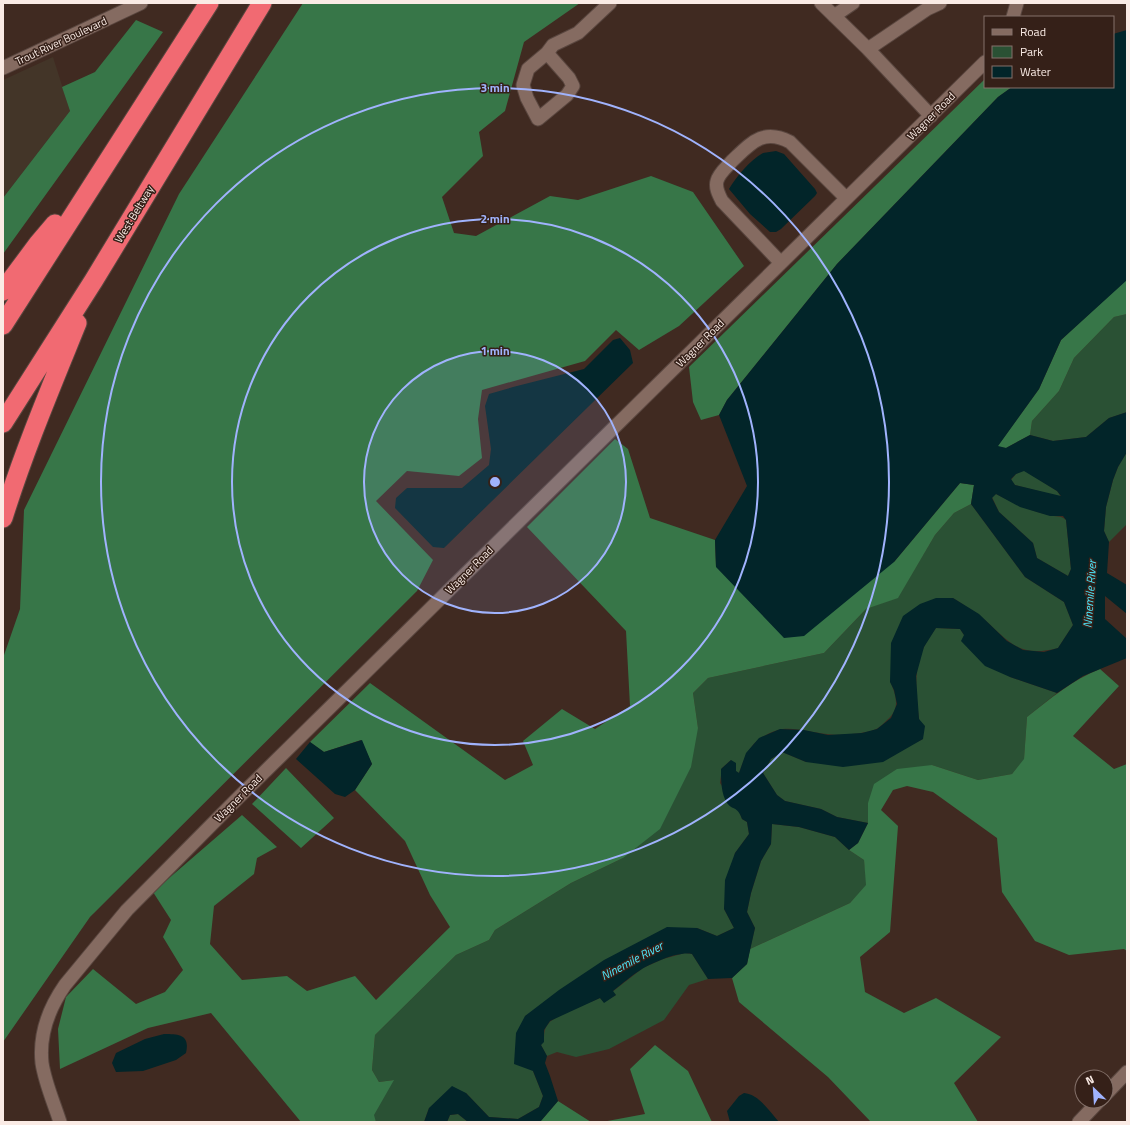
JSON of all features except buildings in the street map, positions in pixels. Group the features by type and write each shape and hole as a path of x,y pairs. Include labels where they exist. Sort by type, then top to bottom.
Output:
{"highway":[{"path":"3,324 209,3"},
{"name":"West Beltway","path":"3,423 94,280 262,3"},
{"path":"3,291 38,244 110,156"},
{"path":"3,518 31,438 94,280"}],"street":[{"name":"Trout River Boulevard","path":"3,68 141,3"},
{"path":"547,53 570,78 573,86 567,95 538,119 527,98 524,85 528,69 547,53 553,45 578,33 610,3"},
{"path":"821,3 868,49 931,116"},
{"path":"834,16 853,3"},
{"path":"868,49 927,9 940,3"},
{"path":"1013,16 1017,3"},
{"name":"Wagner Road","path":"60,1122 44,1074 42,1063 42,1048 47,1018 58,995 65,985 127,910 417,621 984,63"},
{"path":"781,263 722,201 718,193 717,180 721,173 750,143 759,138 770,136 781,137 790,142 846,198"},
{"path":"1114,1086 1127,1072"},
{"path":"1079,1122 1091,1109"}],"shaded area":[{"path":"53,57 70,111 3,198 3,80"}],"green space":[{"path":"303,3 580,3 524,42 505,111 479,132 483,156 442,197 454,233 476,236 550,196 578,200 651,176 693,192 744,266 679,326 639,350 616,330 585,361 482,390 478,419 482,458 459,476 407,471 376,501 433,560 417,591 90,917 3,1042 3,658 20,609 24,510 179,194"},
{"path":"136,20 163,32 3,254 3,198 70,111 62,87 95,72"},
{"path":"984,80 984,88 1011,88 998,97 837,264 727,400 719,415 701,420 693,402 689,367"},
{"path":"1126,280 1127,314 1114,317 1074,358 1059,391 1032,421 1030,435 1006,448 997,447 1039,389 1061,340"},
{"path":"1127,314 1127,412 1109,418 1086,437 1053,441 1030,435 1032,421 1059,391 1074,358 1114,317"},
{"path":"615,439 628,449 650,518 715,540 716,567 894,562 960,483 974,485 971,504 954,513 935,535 898,598 866,609 824,653 708,678 693,693 698,728 691,767 660,829 623,858 571,883 495,930 489,940 456,955 375,1035 372,1070 379,1082 394,1080 374,1115 376,1122 301,1122 211,1013 148,1028 60,1069 58,1029 66,997 93,969 136,1004 165,992 183,970 163,937 171,920 153,892 242,815 277,847 257,858 254,874 214,906 210,944 242,980 287,976 307,991 355,976 376,1000 450,927 430,895 405,841 355,790 372,764 361,740 324,752 310,742 370,683 505,780 533,765 523,741 562,709 595,729 630,706 626,631 527,527"},
{"path":"1127,452 1127,524 1109,542 1104,531 1106,507 1113,480 1118,467"},
{"path":"1024,470 1057,491 1061,497 1015,485 1011,480 1016,474"},
{"path":"996,494 1028,509 1064,518 1066,520 1071,569 1068,576 1037,558 1033,543 999,512 992,497"},
{"path":"971,504 1025,577 1064,602 1073,625 1058,648 1044,651 1022,649 1006,639 979,615 953,598 890,681 894,691 896,707 891,716 879,727 868,732 845,735 832,735 790,729 778,730 762,737 752,746 748,751 739,773 735,771 731,760 722,768 720,783 739,811 742,819 747,822 749,834 735,853 724,909 734,928 717,936 697,928 525,1016 533,1071 543,1096 539,1107 518,1119 489,1117 466,1093 429,1108 424,1122 376,1122 373,1115 393,1080 379,1082 372,1070 375,1035 456,955 489,940 495,930 571,883 623,858 698,728 693,693 708,678 824,653 866,609 898,597 935,535 954,513"},
{"path":"936,628 960,629 964,635 1010,677 1057,693 1027,717 1024,760 1012,774 978,780 932,765 868,803 868,823 837,817 821,809 785,801 777,795 763,773 771,759 782,752 806,762 917,742 923,739 917,704 916,680 920,657 928,639"},
{"path":"1100,669 1119,686 1073,736 1114,769 1127,764 1127,951 1124,949 1069,955 1035,941 1002,892 997,838 933,792 907,786 893,790 881,810 898,826 890,932 860,957 865,992 904,1013 936,998 1001,1037 954,1083 978,1122 871,1122 828,1077 739,1002 732,978 747,964 750,949 850,903 866,885 864,860 849,850 858,843 868,823 868,803 874,784 897,769 932,765 978,780 1012,774 1024,759 1027,717 1071,684"},
{"path":"286,768 334,818 301,848 252,804"},
{"path":"772,824 799,827 835,837 849,850 864,860 867,885 850,903 750,949 755,928 747,912 761,861 771,844"},
{"path":"685,953 692,954 708,979 689,985 664,1020 609,1049 576,1057 557,1052 547,1056 541,1045 544,1039 545,1029 552,1020 600,998 604,1002 616,995 612,992 643,968 663,959"},
{"path":"655,1045 688,1071 712,1122 602,1122 645,1114 630,1069"},
{"path":"558,1101 591,1122 540,1122"},
{"path":"458,1114 468,1122 447,1122 450,1115"}],"water":[{"name":"Ninemile River","path":"1127,30 1127,280 1061,340 1039,389 998,446 1006,448 1030,435 1053,441 1086,437 1109,418 1127,412 1127,452 1118,467 1113,480 1106,507 1104,531 1109,542 1107,573 1127,585 1127,614 1105,596 1105,619 1127,639 1127,658 1083,676 1057,693 1010,677 985,666 961,641 964,635 960,629 936,628 924,647 916,676 919,719 925,726 923,739 883,762 843,767 806,762 782,752 771,759 763,773 777,795 785,801 821,809 837,817 868,823 858,843 849,850 835,837 799,827 772,824 771,844 761,861 747,912 755,928 747,964 732,978 708,979 692,954 680,954 653,963 638,971 613,991 616,995 604,1003 600,998 550,1021 544,1030 544,1042 541,1045 547,1056 545,1063 558,1101 540,1122 468,1122 458,1114 450,1115 447,1122 424,1122 429,1108 452,1086 466,1093 489,1117 518,1119 539,1107 543,1096 533,1071 514,1064 516,1033 525,1016 559,990 604,960 667,927 697,928 717,936 734,928 724,909 725,880 735,853 749,834 747,822 742,819 737,810 729,805 725,799 722,786 721,769 731,760 736,763 736,771 739,773 746,753 759,738 780,729 804,730 828,735 862,733 877,729 891,718 897,704 894,690 890,682 891,643 903,616 920,604 936,598 953,598 979,614 1007,641 1023,650 1044,652 1058,648 1073,625 1064,602 1025,577 971,504 974,485 960,483 894,562 804,636 784,638 716,567 715,540 747,486 719,415 727,400 837,264 998,97 1011,88 1114,88 1114,34","holes":["1024,471 1057,491 1061,496 1015,485 1011,479 1016,474","996,494 1020,507 1050,516 1063,516 1066,520 1071,569 1068,576 1037,558 1033,543 999,512 992,498"]},
{"path":"776,151 784,154 817,193 781,229 776,232 770,232 750,214 729,189 748,164 763,153"},
{"path":"620,338 630,350 633,363 444,548 433,547 395,508 396,498 407,488 462,488 489,465 491,449 485,406 489,394 584,369 613,340"},
{"path":"362,740 372,764 355,790 345,797 335,794 296,759 310,742 324,752"},
{"path":"164,1034 175,1034 185,1039 187,1047 186,1053 176,1060 143,1071 116,1072 112,1063 116,1053 145,1039"},
{"path":"744,1093 749,1094 759,1100 779,1122 730,1122 727,1111 739,1096"}]}
